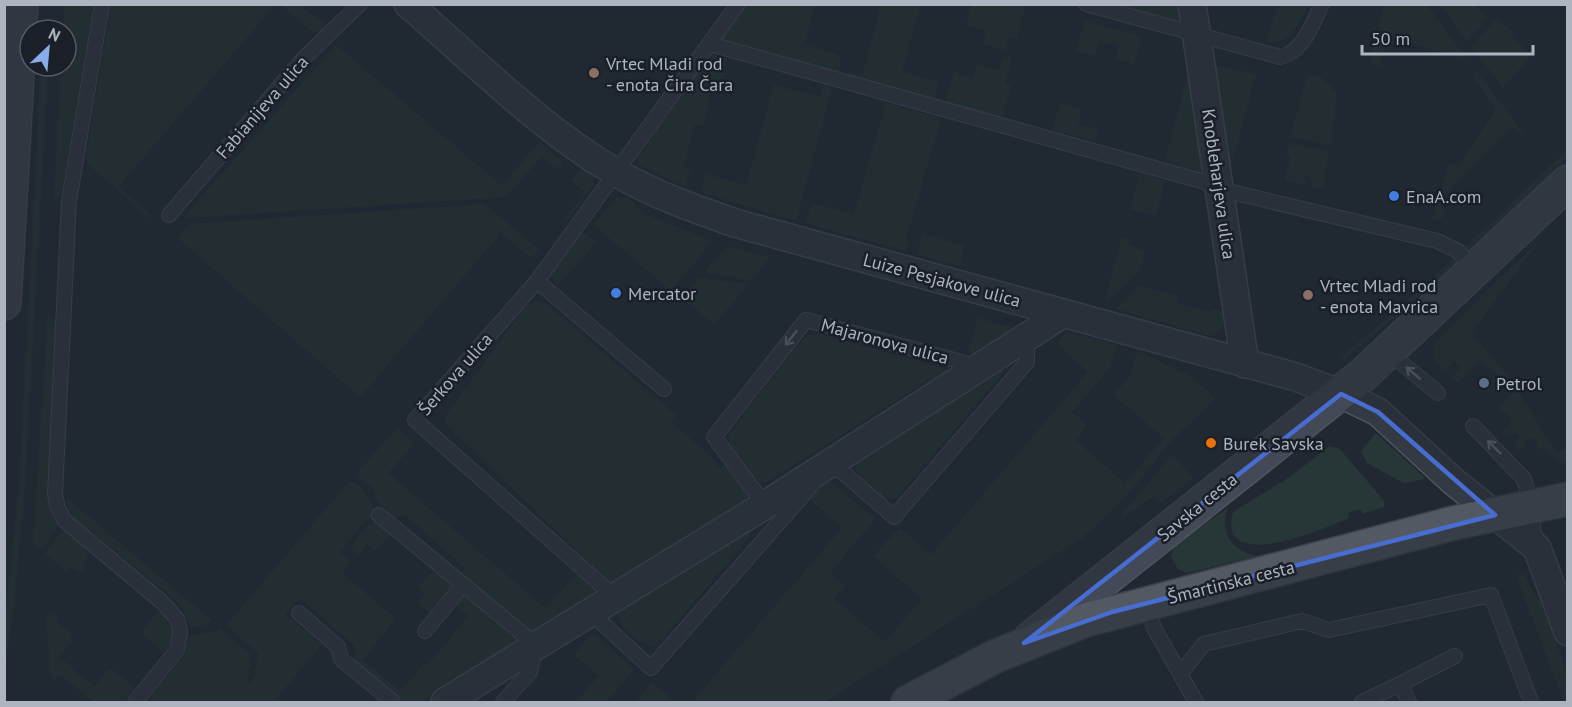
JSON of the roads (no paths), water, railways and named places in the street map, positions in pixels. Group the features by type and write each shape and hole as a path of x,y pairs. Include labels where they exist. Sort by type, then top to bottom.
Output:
{"main road":[{"name":"Šmartinska cesta","path":"908,702 1024,644 1086,620 1454,523 1568,499"}],"street":[{"path":"4,303 21,4"},
{"name":"Luize Pesjakove ulica","path":"408,4 531,111 580,150 616,173 658,194 735,223 1296,377 1341,394 1378,412 1454,482 1537,548"},
{"name":"Knobleharjeva ulica","path":"1192,4 1245,364"},
{"name":"Savska cesta","path":"1024,644 1341,394 1568,182"},
{"name":"Majaronova ulica","path":"445,702 832,463 1064,313"},
{"path":"1537,548 1568,632"}],"lane":[{"path":"102,4 69,201 56,494 58,508 65,521 163,603 177,619 180,632 177,650 135,702"},
{"name":"Fabianijeva ulica","path":"169,214 304,58 360,4"},
{"name":"Šerkova ulica","path":"615,598 415,420 537,280 738,4"},
{"path":"1086,4 1196,36 1284,56 1293,52 1305,38 1322,4"},
{"path":"710,44 1219,187 1437,241 1458,251 1475,271"},
{"path":"537,280 664,389"},
{"name":"Majaronova ulica","path":"765,505 714,437 806,320 982,367"},
{"path":"591,613 651,668 832,463 894,517 1027,362 1027,337"},
{"path":"1388,352 1438,393"},
{"path":"1473,426 1524,479 1537,548"},
{"path":"379,515 536,645 530,672 503,702"},
{"path":"425,631 463,585"},
{"path":"1180,674 1204,644 1302,621 1329,630 1491,595 1531,702"},
{"path":"1146,603 1154,628 1196,702"},
{"path":"299,613 338,647 341,659 393,702"},
{"path":"1362,702 1455,656"},
{"path":"1400,684 1409,702"}],"place":[{"name":"Vrtec Mladi rod - enota Čira Čara","path":"594,73"},
{"name":"EnaA.com","path":"1394,196"},
{"name":"Mercator","path":"616,293"},
{"name":"Vrtec Mladi rod - enota Mavrica","path":"1308,295"},
{"name":"Petrol","path":"1484,383"},
{"name":"Burek Savska","path":"1211,443"}]}
